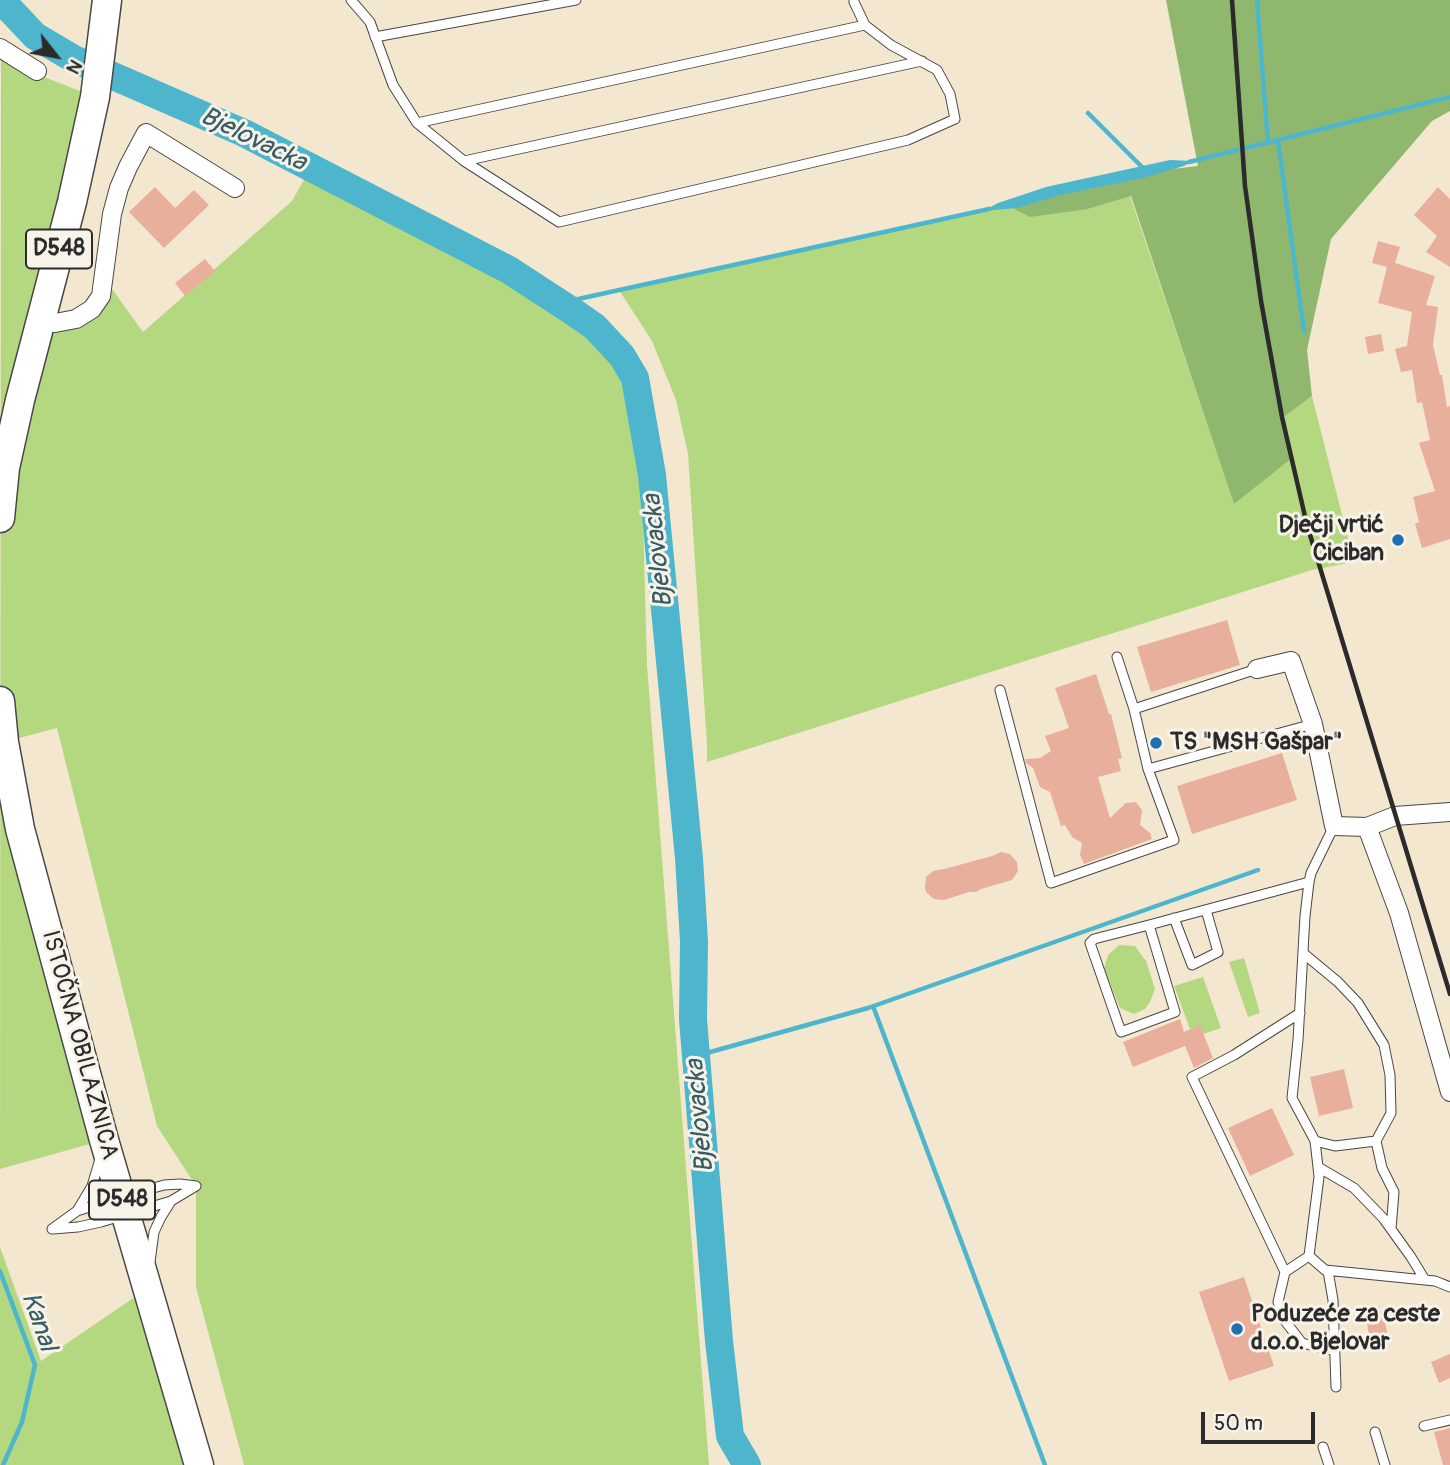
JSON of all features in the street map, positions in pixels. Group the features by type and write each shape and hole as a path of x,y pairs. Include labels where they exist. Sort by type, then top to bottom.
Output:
{"main road":[{"name":"D548","path":"0,518 5,468 20,400 72,202 95,97 107,0"},
{"name":"ISTOČNA OBILAZNICA","path":"0,701 4,742 20,829 104,1140 199,1465"}],"street":[{"path":"0,48 37,71"},
{"path":"41,319 55,323 76,319 92,309 101,296 108,238 119,188 146,133 235,188"},
{"path":"1257,669 1291,661 1313,724 1334,826 1367,827 1395,816 1450,812"},
{"path":"1367,827 1399,912 1450,1092"}],"lane":[{"path":"351,0 370,22 393,85 417,123 464,161 559,222 908,140 955,119 950,94 937,70 891,44 865,25 854,0"},
{"path":"375,37 576,0"},
{"path":"417,123 865,25"},
{"path":"464,161 922,61"},
{"path":"1000,691 1051,883 1174,840 1148,769 1134,709 1117,657"},
{"path":"1134,709 1257,669"},
{"path":"1148,769 1313,724"},
{"path":"1285,1272 1309,1256 1319,1177 1315,1141 1292,1098 1309,882 1334,826"},
{"path":"1149,925 1175,1012 1121,1032 1090,943 1094,939 1309,882"},
{"path":"1174,918 1192,965 1218,952 1206,910"},
{"path":"1303,953 1358,1003 1384,1045 1390,1075 1391,1113 1376,1141 1382,1168 1394,1192 1391,1229"},
{"path":"1300,1013 1234,1055 1192,1077 1285,1272 1278,1302 1285,1321 1302,1343 1335,1351"},
{"path":"77,1211 124,1205 171,1201 196,1186 164,1185 124,1205 101,1222 52,1229 77,1211 92,1186 104,1140"},
{"path":"1315,1141 1335,1146 1376,1141"},
{"path":"1318,1167 1354,1188 1383,1218 1412,1257 1425,1280"},
{"path":"148,1288 154,1232 171,1201"},
{"path":"1309,1256 1328,1271 1435,1281 1450,1287"},
{"path":"1328,1271 1333,1300 1336,1387"},
{"path":"1424,1426 1450,1420"},
{"path":"1375,1432 1385,1465"},
{"path":"1323,1447 1328,1465"}],"green space":[{"path":"1166,0 1450,0 1450,111 1432,121 1331,239 1307,350 1312,396 1282,418 1291,459 1234,504 1131,196 1088,209 1030,217 1007,205 1147,172 1198,166"},
{"path":"1,60 95,97 39,323 72,327 107,282 143,332 292,201 311,167 509,270 570,309 595,327 622,356 635,378 640,406 647,665 709,1465 244,1465 196,1287 196,1186 157,1126 57,728 8,741 104,1140 0,1169"},
{"path":"1130,196 1234,503 1291,459 1282,417 1312,396 1354,562 1312,570 707,762 688,454 676,400 652,341 619,290 1007,205 1088,209"},
{"path":"1119,945 1135,946 1146,961 1155,989 1145,1009 1134,1014 1120,1008 1104,969 1108,955"},
{"path":"1244,958 1260,1013 1248,1017 1229,962"},
{"path":"1203,977 1221,1028 1203,1034 1200,1026 1190,1029 1174,986"},
{"path":"0,1247 41,1361 148,1288 199,1465 0,1465"}],"water":[{"path":"1170,160 1193,161 1143,178 1060,195 1017,208 983,211 998,203 1046,187"}],"building":[{"path":"155,187 175,208 194,190 209,205 164,248 129,212"},
{"path":"1438,187 1450,199 1450,267 1426,252 1437,236 1414,215"},
{"path":"1378,241 1400,247 1395,263 1435,276 1426,305 1438,307 1433,345 1442,375 1447,407 1450,406 1450,539 1422,548 1415,524 1419,522 1413,497 1435,491 1419,443 1430,440 1422,402 1417,403 1412,370 1401,372 1395,349 1407,346 1412,312 1378,303 1387,267 1372,263"},
{"path":"205,259 215,271 185,296 175,283"},
{"path":"1381,334 1384,351 1368,354 1365,337"},
{"path":"1227,620 1240,665 1151,692 1137,647"},
{"path":"1096,674 1111,714 1122,758 1118,759 1121,771 1098,777 1110,818 1126,803 1136,802 1142,810 1140,825 1150,833 1152,839 1084,864 1080,855 1082,843 1072,837 1065,825 1061,826 1050,792 1040,787 1033,768 1025,759 1040,758 1051,751 1045,736 1069,728 1055,688"},
{"path":"1282,753 1297,800 1192,834 1177,786"},
{"path":"1001,852 1010,854 1017,862 1018,871 1012,880 944,900 934,899 926,892 926,877 933,871"},
{"path":"1180,1019 1184,1032 1200,1025 1213,1058 1194,1068 1185,1046 1133,1067 1123,1042"},
{"path":"1344,1069 1353,1108 1319,1116 1310,1077"},
{"path":"1272,1108 1294,1155 1250,1176 1228,1128"},
{"name":"Poduzeće za ceste d.o.o. Bjelovar","path":"1244,1277 1274,1366 1229,1381 1199,1292"},
{"path":"1379,1306 1380,1311 1383,1311 1387,1333 1369,1337 1365,1307"},
{"path":"1450,1354 1450,1378 1439,1383 1431,1362"},
{"path":"1450,1428 1450,1465 1443,1465 1434,1432"}],"waterway":[{"name":"Bjelovacka","path":"1,0 35,36 74,59 244,133 509,270 595,327 622,356 635,378 652,475 689,858 694,941 693,1019 719,1341 730,1436 747,1465"},
{"path":"1257,0 1268,143"},
{"path":"0,13 4,3"},
{"path":"1189,162 1450,97"},
{"path":"1088,113 1144,169"},
{"path":"1278,141 1304,331"},
{"path":"560,303 989,209"},
{"path":"696,1056 868,1008 1258,870"},
{"path":"873,1006 1045,1465"},
{"name":"Kanal","path":"0,1271 35,1365 22,1422 3,1465"}],"railway":[{"path":"1232,0 1245,186 1261,301 1282,417 1307,525 1450,994"}],"place":[{"name":"Dječji vrtić Ciciban","path":"1398,540"},
{"name":"TS \"MSH Gašpar\"","path":"1156,743"},
{"name":"Poduzeće za ceste d.o.o. Bjelovar","path":"1237,1329"}]}
